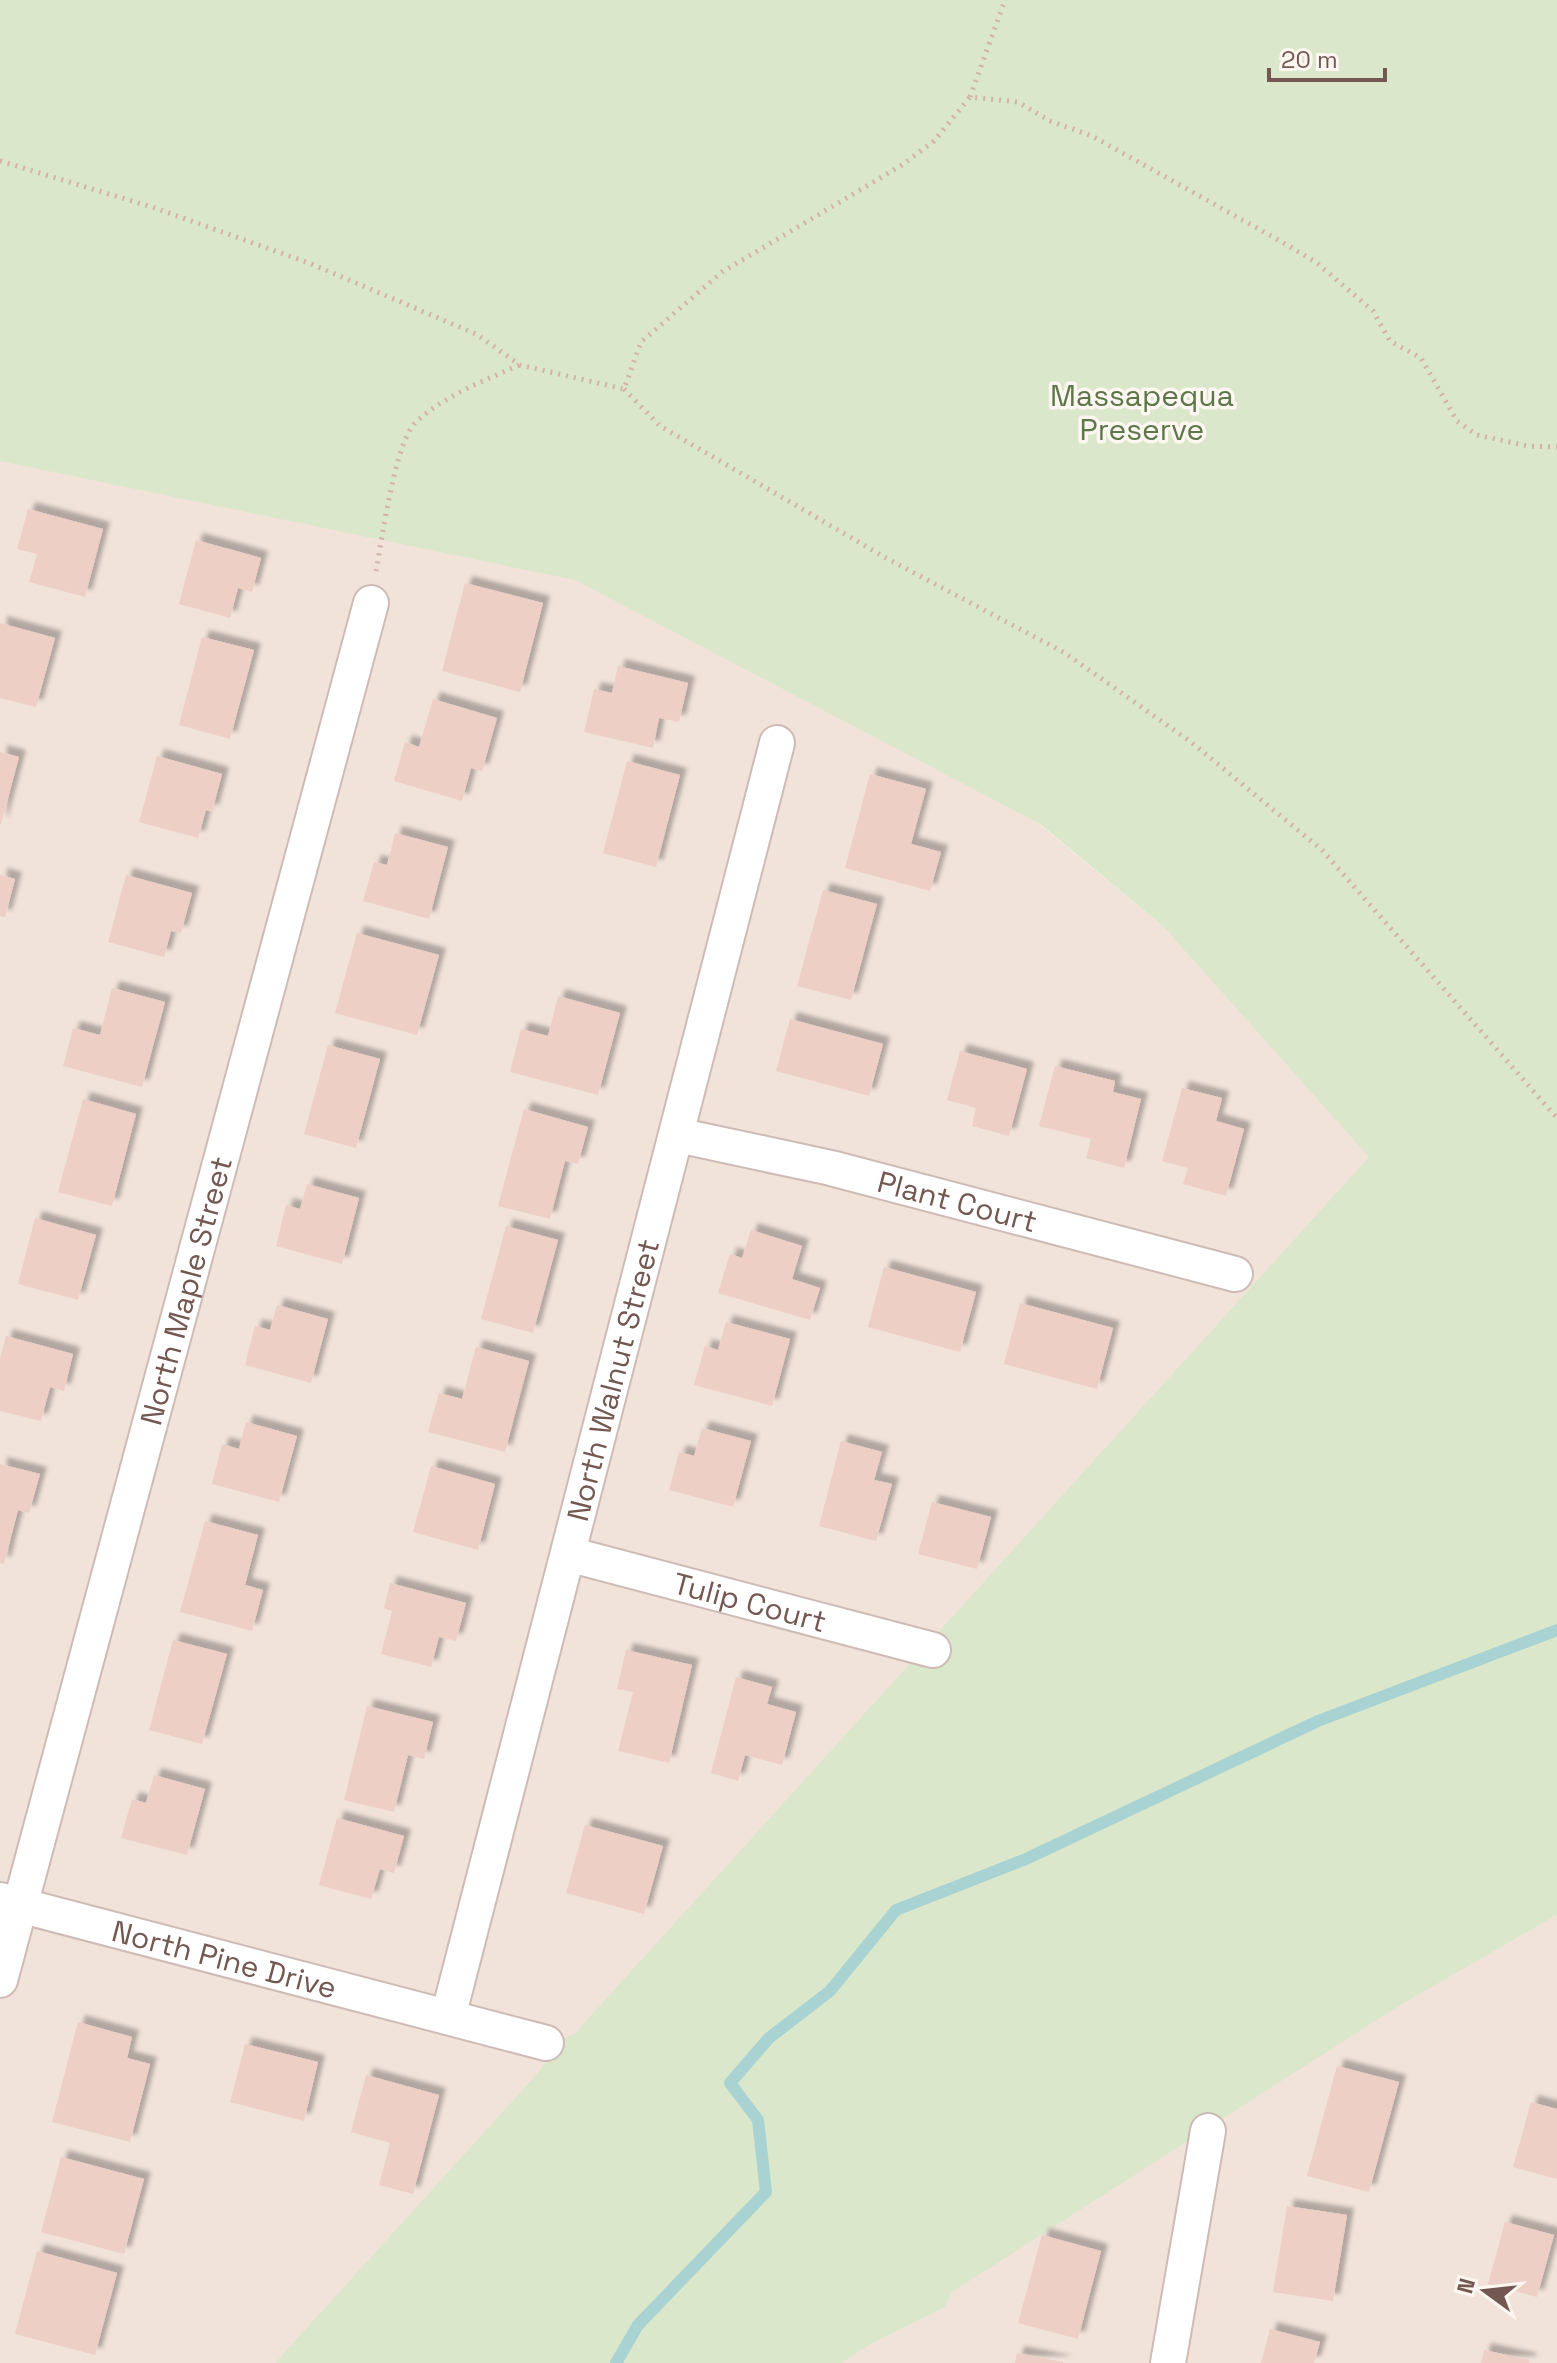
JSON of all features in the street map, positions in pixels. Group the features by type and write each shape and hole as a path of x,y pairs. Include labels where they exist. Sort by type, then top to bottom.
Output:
{"street":[{"name":"North Maple Street","path":"0,1980 10,1902 371,603"},
{"name":"North Walnut Street","path":"448,2017 777,743"},
{"name":"Plant Court","path":"677,1135 831,1168 1235,1274"},
{"name":"Tulip Court","path":"568,1554 933,1650"},
{"name":"North Pine Drive","path":"10,1902 546,2043"},
{"path":"1168,2363 1208,2131"}],"path":[{"path":"624,389 641,342 722,272 902,165 934,141 970,97 1005,0"},
{"path":"970,97 1018,102 1050,121 1092,136 1282,242 1317,263 1373,311 1390,341 1421,358 1457,421 1477,435 1528,446 1557,447"},
{"path":"0,161 155,208 309,263 476,334 520,365 624,389 660,426 886,558 1065,653 1191,742 1322,850 1557,1118"},
{"path":"371,603 391,485 413,424 459,392 520,365"}],"shaded area":[{"path":"0,430 800,628 1447,1159 329,2363 0,2363"},
{"path":"1557,1915 1557,2363 831,2363 991,2201 1394,2008"}],"green space":[{"name":"Massapequa Preserve","path":"0,0 1557,0 1557,1915 1397,2007 952,2292 945,2307 874,2342 841,2363 275,2363 537,2074 563,2039 575,2033 1369,1157 1163,926 1040,824 575,580 0,461"}],"building":[{"path":"28,509 103,529 85,597 29,582 37,554 17,549"},
{"path":"196,540 261,558 252,592 238,588 230,618 179,604"},
{"path":"465,583 543,603 520,692 442,671"},
{"path":"0,623 55,638 36,707 0,698"},
{"path":"202,637 254,650 230,739 179,725"},
{"path":"618,666 688,683 679,722 659,718 653,748 584,732 594,689 612,693"},
{"path":"433,699 497,718 482,771 471,768 462,801 394,781 405,742 419,747"},
{"path":"0,752 19,757 1,824 0,824"},
{"path":"157,756 222,774 212,812 206,810 198,838 139,822"},
{"path":"627,761 680,775 656,867 603,853"},
{"path":"870,774 926,789 911,844 941,852 930,891 845,868"},
{"path":"395,833 448,847 429,919 363,901 374,862 387,865"},
{"path":"0,875 15,879 5,917 0,916"},
{"path":"126,875 192,893 181,933 171,931 164,957 108,942"},
{"path":"823,890 877,904 851,1000 797,986"},
{"path":"357,933 439,955 417,1035 335,1013"},
{"path":"112,988 165,1002 142,1087 63,1066 73,1028 100,1035"},
{"path":"558,996 620,1013 598,1095 510,1072 521,1029 548,1036"},
{"path":"790,1019 883,1044 869,1096 776,1071"},
{"path":"328,1045 380,1059 356,1148 304,1134"},
{"path":"960,1051 1027,1069 1009,1136 972,1126 976,1108 947,1100"},
{"path":"1055,1066 1115,1081 1113,1092 1141,1099 1124,1168 1086,1158 1091,1139 1039,1126"},
{"path":"1182,1088 1222,1098 1216,1121 1244,1129 1226,1196 1183,1184 1188,1168 1162,1161"},
{"path":"83,1099 136,1114 112,1206 58,1192"},
{"path":"524,1109 588,1127 578,1164 565,1161 550,1219 498,1206"},
{"path":"307,1184 359,1198 342,1264 276,1246 286,1205 300,1209"},
{"path":"35,1218 96,1235 78,1300 18,1284"},
{"path":"506,1226 558,1240 533,1333 481,1319"},
{"path":"751,1230 802,1246 792,1279 820,1288 810,1320 718,1293 730,1254 742,1258"},
{"path":"884,1267 976,1292 960,1352 868,1327"},
{"path":"1020,1303 1113,1328 1097,1389 1004,1364"},
{"path":"277,1305 328,1319 311,1383 245,1365 255,1326 270,1330"},
{"path":"726,1322 790,1339 772,1406 694,1385 705,1346 718,1350"},
{"path":"6,1336 73,1354 64,1391 50,1387 41,1421 0,1411 0,1358"},
{"path":"476,1347 529,1361 505,1452 428,1432 439,1393 462,1399"},
{"path":"246,1422 297,1436 279,1502 212,1484 222,1444 239,1449"},
{"path":"702,1428 751,1441 733,1507 669,1490 679,1452 694,1456"},
{"path":"841,1441 882,1452 874,1480 892,1484 876,1541 819,1526"},
{"path":"0,1464 40,1474 29,1513 18,1510 4,1564 0,1563"},
{"path":"431,1466 495,1484 478,1550 413,1532"},
{"path":"932,1502 991,1517 977,1569 918,1554"},
{"path":"205,1521 258,1535 245,1585 263,1590 252,1631 180,1612"},
{"path":"390,1583 466,1603 456,1641 439,1637 431,1667 381,1654 392,1611 384,1608"},
{"path":"173,1640 227,1654 202,1744 149,1730"},
{"path":"626,1650 692,1665 669,1763 618,1751 633,1692 617,1689"},
{"path":"736,1677 772,1687 767,1704 796,1712 782,1765 745,1755 738,1781 711,1773"},
{"path":"367,1706 433,1722 424,1759 408,1755 394,1812 344,1800"},
{"path":"154,1775 205,1789 187,1855 121,1838 132,1799 146,1803"},
{"path":"337,1818 404,1836 394,1873 380,1869 371,1899 319,1885"},
{"path":"585,1825 663,1846 644,1914 566,1893"},
{"path":"78,2022 132,2037 127,2058 150,2064 130,2142 52,2122"},
{"path":"245,2044 318,2062 304,2121 230,2102"},
{"path":"1337,2066 1399,2082 1369,2192 1307,2176"},
{"path":"366,2075 439,2095 413,2194 379,2185 390,2143 351,2132"},
{"path":"1531,2102 1557,2109 1557,2179 1513,2167"},
{"path":"61,2157 144,2179 124,2254 41,2232"},
{"path":"1287,2206 1347,2215 1333,2301 1273,2292"},
{"path":"1505,2222 1554,2235 1537,2297 1488,2284"},
{"path":"1042,2235 1101,2251 1078,2339 1018,2323"},
{"path":"37,2251 117,2273 95,2355 15,2334"},
{"path":"1270,2329 1320,2342 1314,2363 1261,2363"},
{"path":"1484,2350 1530,2360 1529,2363 1481,2363"},
{"path":"1017,2353 1063,2362 1063,2363 1015,2363"}],"waterway":[{"path":"616,2363 638,2325 766,2192 758,2120 730,2083 769,2038 830,1991 896,1910 1026,1859 1318,1721 1557,1630"}]}
